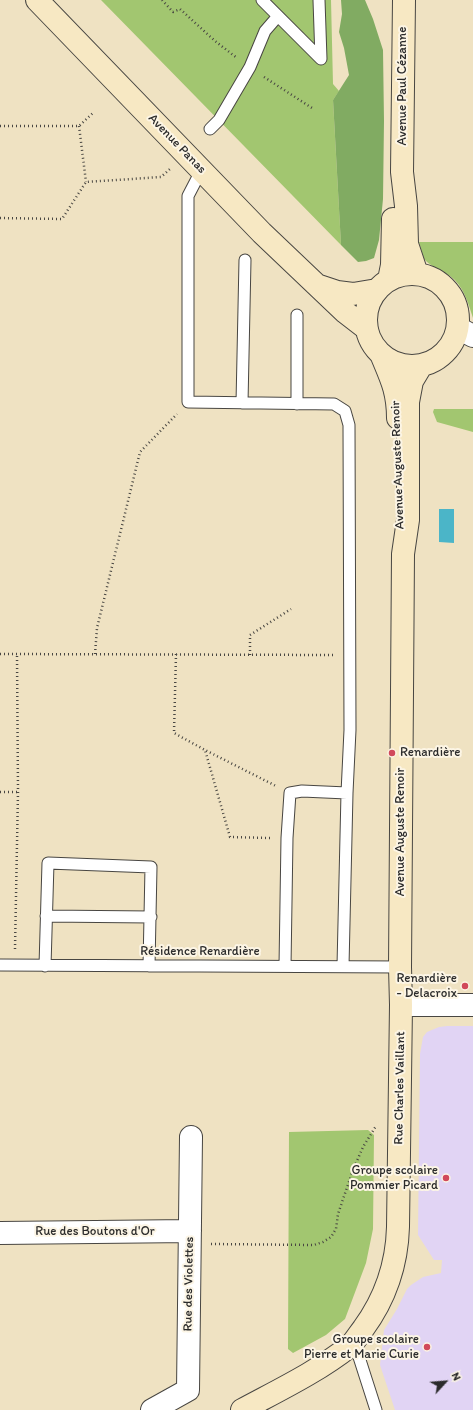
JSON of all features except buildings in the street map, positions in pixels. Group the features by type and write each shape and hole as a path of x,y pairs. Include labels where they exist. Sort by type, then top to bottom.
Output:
{"main road":[{"name":"Avenue Panas","path":"37,0 186,152 262,233 345,312 367,329"},
{"name":"Avenue Paul Cézanne","path":"404,0 402,172 406,206 407,244 416,274"},
{"name":"Avenue Paul Cézanne","path":"383,285 392,265 394,203 402,172"},
{"path":"416,274 440,283 451,295 466,332 446,352 433,362 421,366 405,366 394,363 380,354 373,344 367,329 366,317 370,302 383,285 404,275 416,274"},
{"name":"Avenue Panas","path":"318,286 336,292 353,294 383,285"},
{"name":"Avenue Auguste Renoir","path":"380,354 394,385 398,402 397,520 403,554"},
{"name":"Avenue Auguste Renoir","path":"401,1005 403,554 408,520 408,402 412,381 421,366"},
{"name":"Rue Charles Vaillant","path":"242,1410 320,1367 351,1345 368,1322 381,1299 393,1264 398,1240 401,1005"}],"street":[{"path":"401,1005 473,1006"},
{"name":"Rue des Violettes","path":"152,1410 188,1390 191,1137"},
{"name":"Rue des Boutons d'Or","path":"0,1233 190,1242"}],"lane":[{"path":"262,0 321,59 319,0"},
{"path":"210,129 219,120 250,67 265,31 278,16"},
{"path":"202,169 188,196 188,402 334,404 345,411 349,425 351,655 343,966"},
{"path":"242,403 245,260"},
{"path":"297,315 297,404"},
{"path":"285,966 287,838 290,793 302,791 347,793"},
{"path":"45,966 48,863 152,867 149,966"},
{"path":"46,916 151,917"},
{"name":"Résidence Renardière","path":"0,965 400,966"},
{"path":"351,1345 359,1357 376,1410"}],"path":[{"path":"162,0 173,12 180,9 215,41 250,67 312,108"},
{"path":"0,126 79,126 93,113"},
{"path":"0,218 62,218 86,182 79,126"},
{"path":"86,182 161,177 186,152"},
{"path":"95,654 97,628 140,452 188,402"},
{"path":"250,654 250,635 291,609"},
{"path":"0,654 351,655"},
{"path":"15,966 18,792 17,654"},
{"path":"176,654 174,733 290,793"},
{"path":"205,750 230,837 287,838"},
{"path":"0,792 18,792"},
{"path":"190,1242 199,1252 200,1244 314,1245 331,1237 336,1229 338,1214 363,1147 377,1125"}],"shaded area":[{"path":"473,1026 473,1410 395,1410 380,1365 384,1330 407,1289 411,1285 423,1277 441,1273 442,1260 434,1260 418,1235 420,1054 423,1037 427,1032 439,1027"}],"green space":[{"path":"101,0 331,0 333,84 339,91 333,100 341,245"},
{"path":"341,0 365,0 383,50 383,199 379,240 374,258 358,262 341,245 333,100 349,75 344,48 339,32 342,14"},
{"path":"419,242 473,242 473,318 465,295 459,285 450,276 424,259"},
{"path":"434,409 473,409 473,432 437,422 433,412"},
{"path":"368,1130 374,1135 373,1229 366,1263 345,1319 326,1335 293,1353 288,1349 289,1132"}],"water":[{"path":"439,509 454,509 454,543 439,542"}],"place":[{"name":"Renardière","path":"392,753"},
{"name":"Renardière - Delacroix","path":"465,986"},
{"name":"Groupe scolaire Pommier Picard","path":"446,1178"},
{"name":"Groupe scolaire Pierre et Marie Curie","path":"427,1347"}]}
